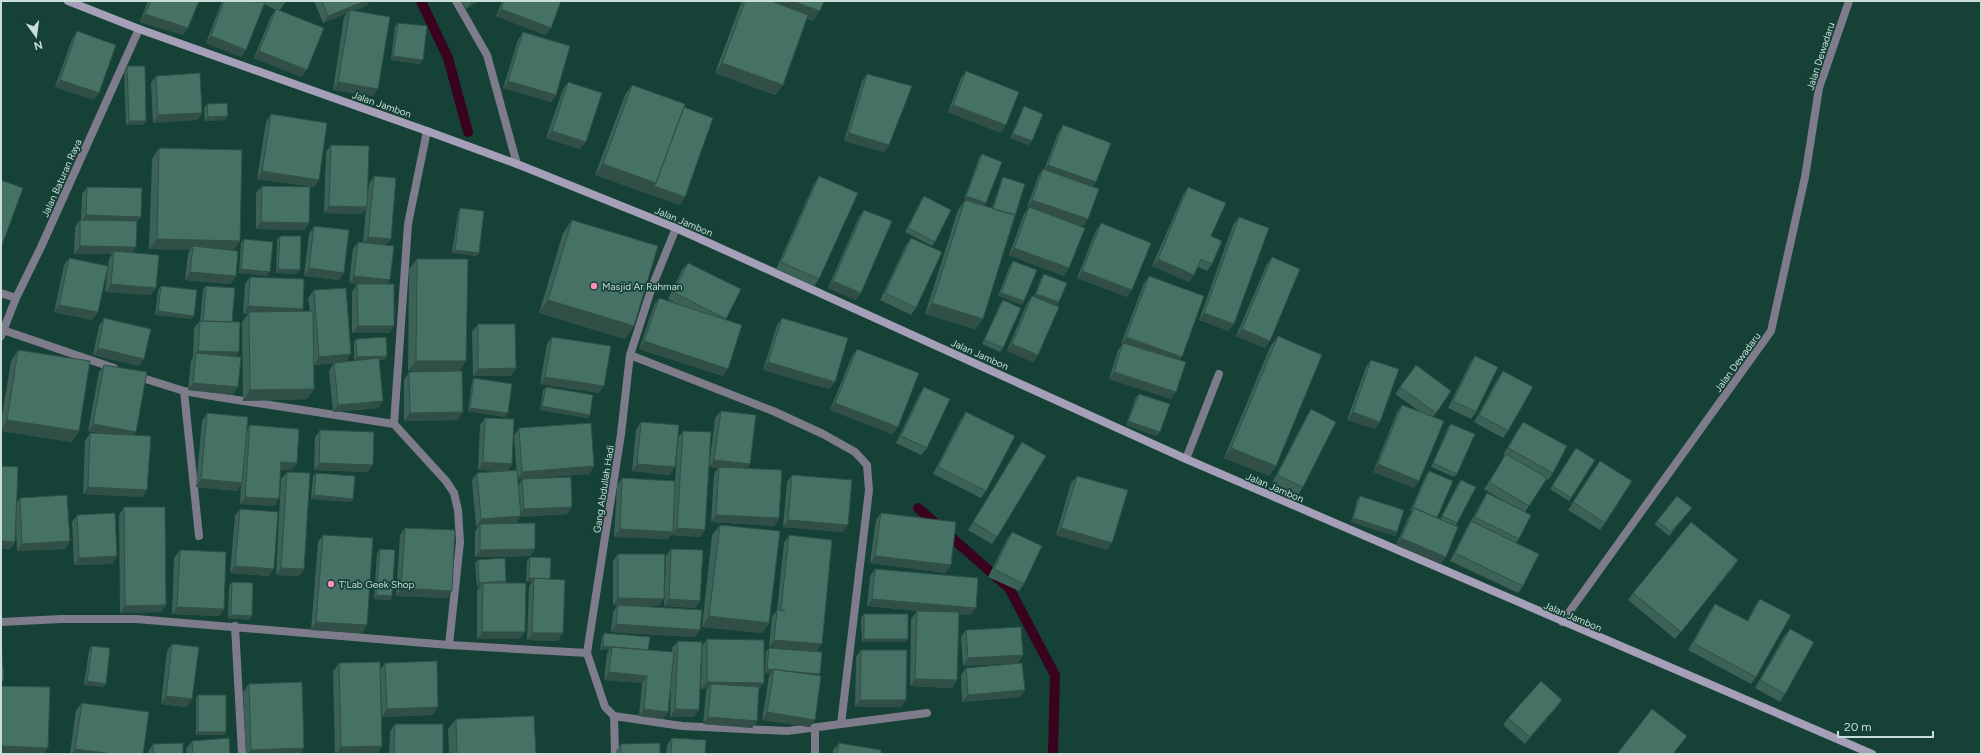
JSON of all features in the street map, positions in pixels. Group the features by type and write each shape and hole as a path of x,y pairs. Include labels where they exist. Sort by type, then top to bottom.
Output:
{"main road":[{"name":"Jalan Jambon","path":"68,1 139,29 517,164 676,228 1186,459 1562,622 1872,754"}],"street":[{"path":"456,1 487,55 517,164"},
{"name":"Jalan Dewadaru","path":"1562,622 1771,331 1805,176 1819,88 1849,1"},
{"name":"Jalan Baturan Raya","path":"2,333 16,298 42,247 139,29"},
{"path":"394,424 408,224 427,131"},
{"name":"Gang Abdullah Hadi","path":"614,716 605,707 587,653 621,434 630,355 652,287 676,228"},
{"path":"1,293 16,298"},
{"path":"2,333 184,391 394,424 446,481 454,493 458,510 460,542 449,645"},
{"path":"630,355 780,414 823,434 855,452 866,465 869,490 841,724"},
{"path":"1186,459 1219,374"},
{"path":"184,391 199,536"},
{"path":"1,622 98,618 136,619 235,626 449,645 587,653"},
{"path":"235,626 242,754"},
{"path":"615,754 614,716 682,726 772,731 815,728 927,713"},
{"path":"815,728 815,754"}],"building":[{"path":"151,1 199,1 188,28 145,14"},
{"path":"224,1 265,2 246,50 211,36"},
{"path":"278,1 286,1 284,4"},
{"path":"322,1 365,1 328,16"},
{"path":"504,1 561,1 551,28 501,9"},
{"path":"745,1 771,1 808,15 783,85 722,63"},
{"path":"793,1 824,1 820,11"},
{"path":"276,9 324,28 307,70 259,51"},
{"path":"350,10 390,17 378,89 338,82"},
{"path":"398,23 427,26 423,60 393,56"},
{"path":"77,31 116,45 99,93 60,80"},
{"path":"523,32 570,46 556,95 508,81"},
{"path":"127,66 145,66 146,121 129,121"},
{"path":"966,71 1019,92 1006,125 953,105"},
{"path":"200,73 202,113 158,115 156,76"},
{"path":"867,74 912,86 889,145 849,133"},
{"path":"568,82 602,93 586,142 552,131"},
{"path":"632,85 685,104 656,183 603,164"},
{"path":"227,103 228,116 208,117 207,104"},
{"path":"1024,106 1043,114 1032,141 1013,134"},
{"path":"684,107 713,118 685,197 654,186"},
{"path":"271,114 327,123 319,180 262,171"},
{"path":"1063,125 1111,143 1096,182 1048,165"},
{"path":"331,145 369,146 367,207 329,206"},
{"path":"159,148 242,150 240,241 157,239"},
{"path":"982,154 1002,162 986,203 966,196"},
{"path":"1043,169 1099,189 1088,219 1032,200"},
{"path":"374,176 396,178 391,239 368,237"},
{"path":"819,176 858,193 819,279 781,262"},
{"path":"1003,177 1025,184 1015,216 993,209"},
{"path":"1,180 23,188 1,248"},
{"path":"262,186 310,187 309,223 261,222"},
{"path":"87,187 142,188 141,217 86,215"},
{"path":"1188,187 1226,203 1211,236 1222,241 1212,264 1201,259 1194,275 1158,259"},
{"path":"924,196 951,210 935,242 908,228"},
{"path":"965,200 1015,215 983,319 932,303"},
{"path":"1029,207 1085,228 1069,268 1014,248"},
{"path":"460,208 484,211 479,253 455,250"},
{"path":"864,210 892,221 861,293 833,281"},
{"path":"1239,217 1269,228 1234,324 1204,313"},
{"path":"80,220 137,221 136,247 80,246"},
{"name":"Masjid Ar Rahman","path":"572,220 658,246 634,326 548,300"},
{"path":"1101,223 1151,243 1132,290 1082,271"},
{"path":"314,226 349,230 344,273 309,268"},
{"path":"280,236 301,236 300,270 278,269"},
{"path":"911,238 942,252 916,308 885,293"},
{"path":"244,239 273,242 270,272 241,269"},
{"path":"358,242 394,246 390,280 354,276"},
{"path":"193,246 238,251 236,276 190,272"},
{"path":"114,251 159,255 156,288 111,284"},
{"path":"1272,257 1300,269 1270,341 1242,329"},
{"path":"69,258 108,266 98,312 59,305"},
{"path":"417,259 468,259 466,361 416,361"},
{"path":"1013,261 1037,270 1024,301 1001,293"},
{"path":"688,263 741,289 726,319 673,292"},
{"path":"1044,274 1067,283 1059,302 1036,294"},
{"path":"1149,276 1204,296 1182,357 1126,337"},
{"path":"250,277 304,279 303,309 248,306"},
{"path":"357,284 394,284 394,326 358,326"},
{"path":"161,286 197,290 194,316 158,311"},
{"path":"206,286 235,288 232,322 203,321"},
{"path":"346,288 351,354 319,357 314,290"},
{"path":"1032,296 1059,307 1038,355 1012,344"},
{"path":"659,298 742,325 728,369 644,341"},
{"path":"1003,300 1021,308 1003,348 984,340"},
{"path":"313,311 314,389 250,390 249,312"},
{"path":"104,318 151,329 144,359 98,348"},
{"path":"782,318 848,338 835,382 768,362"},
{"path":"200,321 240,322 239,352 198,351"},
{"path":"478,324 515,324 516,368 478,369"},
{"path":"1278,336 1322,355 1276,466 1231,448"},
{"path":"386,337 387,356 357,357 356,339"},
{"path":"552,337 611,346 604,386 545,377"},
{"path":"1123,343 1186,362 1176,392 1114,372"},
{"path":"857,349 919,373 898,427 835,403"},
{"path":"18,350 90,361 79,431 7,420"},
{"path":"196,353 241,357 238,387 193,383"},
{"path":"1475,356 1498,367 1476,412 1453,401"},
{"path":"379,358 383,401 338,405 334,363"},
{"path":"1371,360 1399,369 1380,422 1353,412"},
{"path":"104,365 147,372 136,432 93,424"},
{"path":"1416,365 1451,391 1436,413 1400,387"},
{"path":"462,371 463,412 410,413 409,372"},
{"path":"1503,371 1533,387 1508,431 1479,415"},
{"path":"474,378 512,384 508,413 470,408"},
{"path":"546,387 593,395 590,415 542,406"},
{"path":"924,387 950,399 927,448 901,436"},
{"path":"1139,394 1170,404 1160,432 1128,421"},
{"path":"1402,405 1444,421 1419,481 1378,464"},
{"path":"1311,409 1336,422 1303,487 1277,475"},
{"path":"721,411 756,415 750,464 714,460"},
{"path":"966,412 1015,436 986,491 938,467"},
{"path":"207,413 248,417 242,483 201,479"},
{"path":"485,418 514,419 512,464 483,462"},
{"path":"641,422 679,425 675,467 637,464"},
{"path":"1523,422 1567,446 1553,473 1508,448"},
{"path":"591,423 594,466 522,472 519,428"},
{"path":"1451,424 1475,434 1457,474 1433,463"},
{"path":"250,425 299,429 297,463 281,462 279,499 245,497"},
{"path":"320,430 374,432 373,465 319,463"},
{"path":"683,431 711,432 705,530 677,528"},
{"path":"90,433 151,436 147,490 88,487"},
{"path":"1022,442 1046,456 997,537 973,522"},
{"path":"1576,448 1595,460 1571,498 1552,486"},
{"path":"1506,454 1547,478 1529,506 1489,482"},
{"path":"1600,461 1632,481 1605,523 1573,502"},
{"path":"1,466 18,467 15,542 1,541"},
{"path":"719,467 782,470 779,518 716,515"},
{"path":"517,470 521,516 481,519 477,473"},
{"path":"1429,471 1453,481 1437,518 1413,507"},
{"path":"287,472 310,473 304,569 281,568"},
{"path":"316,473 355,476 353,499 314,495"},
{"path":"792,475 852,480 848,525 788,520"},
{"path":"1077,476 1128,490 1112,543 1061,528"},
{"path":"571,477 572,507 524,509 522,479"},
{"path":"622,478 675,481 673,532 620,529"},
{"path":"1461,480 1476,487 1457,523 1442,516"},
{"path":"1487,493 1531,515 1519,539 1475,517"},
{"path":"67,495 70,541 22,544 20,498"},
{"path":"1360,496 1404,510 1397,532 1353,518"},
{"path":"1677,496 1692,508 1671,532 1657,521"},
{"path":"124,507 165,507 166,605 125,606"},
{"path":"1414,508 1458,527 1446,557 1401,538"},
{"path":"240,509 278,512 274,569 235,566"},
{"path":"115,513 117,556 79,558 77,515"},
{"path":"881,513 956,522 951,565 875,556"},
{"path":"1471,521 1539,554 1523,586 1455,553"},
{"path":"1691,522 1738,560 1681,632 1633,593"},
{"path":"535,523 535,549 480,550 480,524"},
{"path":"720,525 780,531 769,623 709,616"},
{"path":"405,528 455,530 452,591 401,588"},
{"path":"1012,532 1042,546 1024,584 994,569"},
{"path":"323,535 373,538 367,625 316,622"},
{"path":"789,535 832,540 822,644 774,640 777,610 785,611 781,609"},
{"path":"380,549 395,550 392,596 376,595"},
{"path":"671,549 703,550 700,601 669,599"},
{"path":"180,550 226,552 224,609 177,607"},
{"path":"618,554 665,554 664,599 618,598"},
{"path":"530,557 551,558 550,579 529,578"},
{"path":"505,558 506,581 479,583 478,560"},
{"path":"875,569 978,578 976,608 872,599"},
{"path":"534,578 565,580 563,633 532,633"},
{"path":"232,582 253,583 252,616 231,615"},
{"path":"483,583 526,583 525,632 482,632"},
{"path":"1760,599 1791,615 1756,677 1693,643 1715,604 1748,621"},
{"path":"618,605 702,610 700,630 616,624"},
{"path":"917,611 959,612 957,680 915,679"},
{"path":"864,614 908,614 908,639 864,639"},
{"path":"1021,627 1023,655 968,658 966,630"},
{"path":"1790,629 1814,642 1785,694 1760,680"},
{"path":"604,633 650,637 648,650 603,646"},
{"path":"707,639 764,640 764,683 707,682"},
{"path":"1,641 4,680 1,680"},
{"path":"678,641 702,642 699,710 675,709"},
{"path":"172,644 199,647 192,699 166,696"},
{"path":"92,646 110,648 106,684 87,681"},
{"path":"612,647 674,652 668,712 644,709 647,676 609,672"},
{"path":"769,648 822,652 820,674 767,669"},
{"path":"861,650 907,650 906,700 860,700"},
{"path":"437,661 438,707 387,709 385,663"},
{"path":"380,662 382,746 341,747 339,663"},
{"path":"1022,663 1025,690 968,695 966,668"},
{"path":"774,669 821,676 815,720 767,712"},
{"path":"1541,681 1562,700 1530,737 1508,718"},
{"path":"302,682 304,748 251,750 249,684"},
{"path":"711,684 759,687 757,721 708,717"},
{"path":"1,686 50,687 48,748 1,746"},
{"path":"198,695 226,695 226,732 198,732"},
{"path":"82,703 149,712 143,754 113,754 75,749"},
{"path":"1652,709 1687,736 1673,754 1617,754"},
{"path":"534,716 536,754 457,754 456,719"},
{"path":"395,724 443,724 443,754 394,754"},
{"path":"229,738 230,754 193,754 192,741"},
{"path":"672,738 706,740 705,754 671,754"},
{"path":"183,743 183,754 154,754 153,744"},
{"path":"660,743 660,754 621,754 621,744"},
{"path":"839,743 881,750 881,754 837,754"}],"waterway":[{"path":"421,1 448,58 468,132"},
{"path":"918,508 1009,588 1055,675 1053,754"}],"place":[{"name":"Masjid Ar Rahman","path":"594,286"},
{"name":"T'Lab Geek Shop","path":"331,584"}]}
